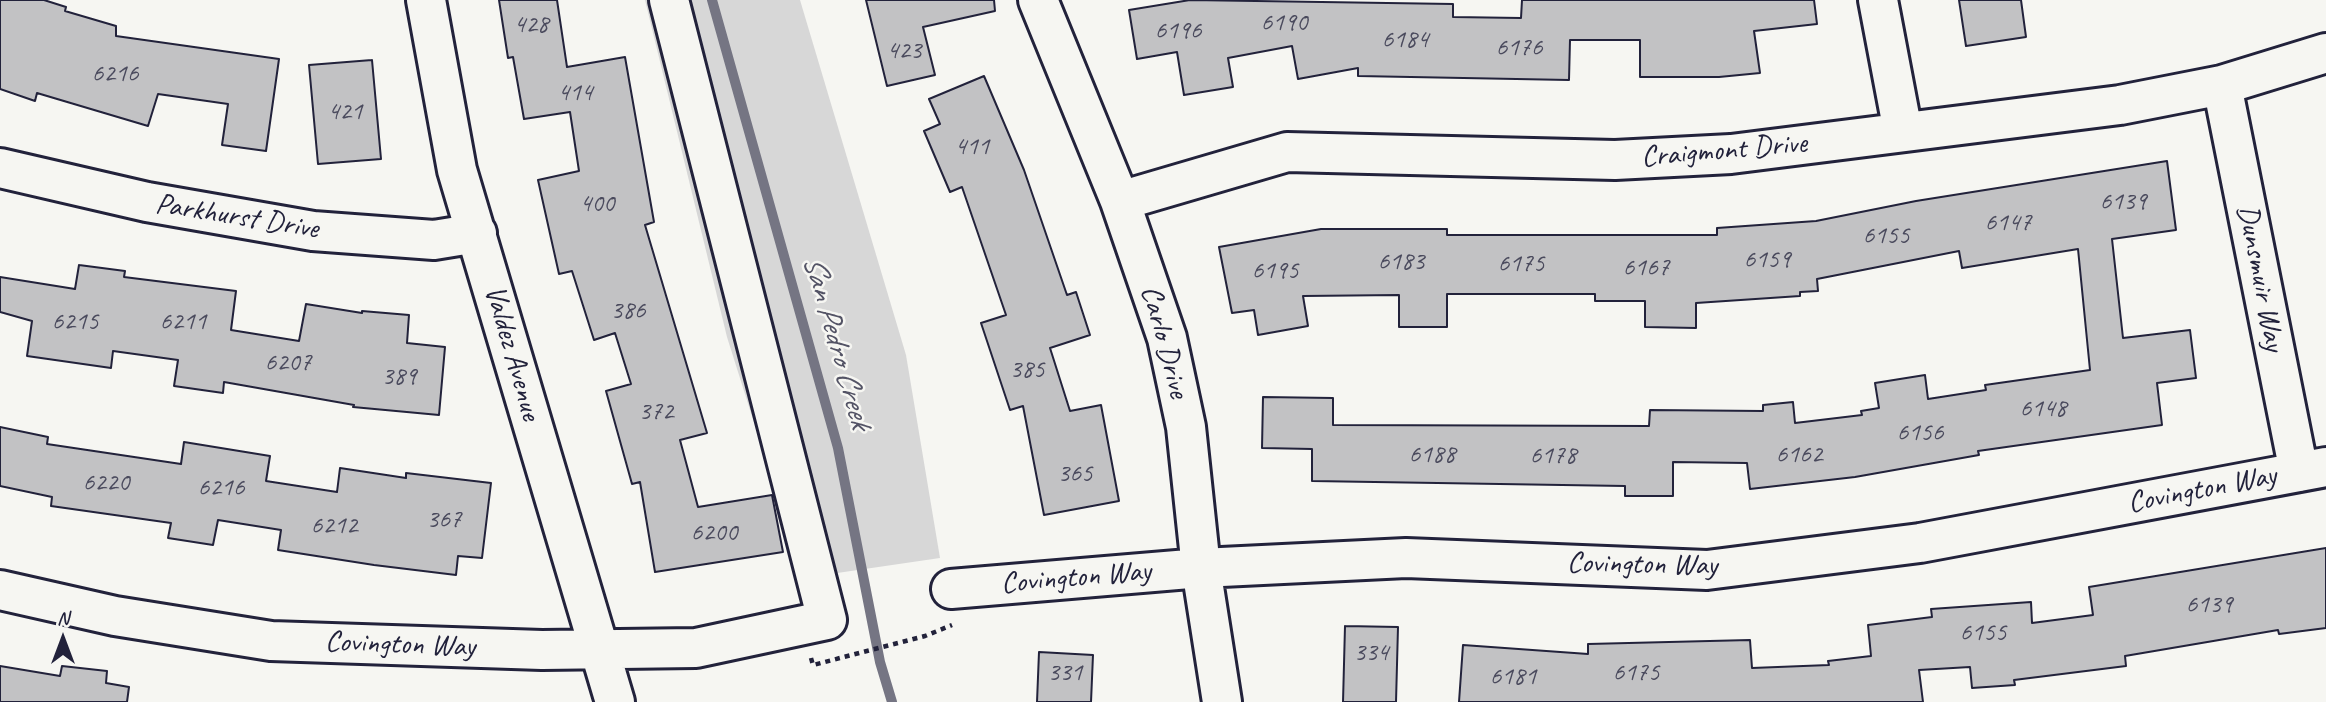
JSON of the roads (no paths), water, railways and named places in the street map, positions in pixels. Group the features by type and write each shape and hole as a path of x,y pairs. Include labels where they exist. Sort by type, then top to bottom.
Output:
{"street":[{"name":"Valdez Avenue","path":"426,0 457,170 615,702"},
{"name":"Covington Way","path":"0,590 115,616 271,641 599,649 696,648 827,620 669,0"},
{"name":"Carlo Drive","path":"1038,0 1120,201 1170,351 1186,427 1201,568 1222,702"},
{"path":"1878,0 1903,132"},
{"name":"Craigmont Drive","path":"1120,201 1287,152 1615,160 1731,153 2120,105 2222,85 2326,53"},
{"name":"Dunsmuir Way","path":"2222,85 2312,470"},
{"name":"Parkhurst Drive","path":"0,168 147,202 313,231 434,240 477,233"},
{"name":"Covington Way","path":"951,589 1201,568 1406,558 1707,570 1920,543 2312,470"}],"waterway":[{"name":"San Pedro Creek","path":"712,0 838,448 880,662 892,702"}]}
